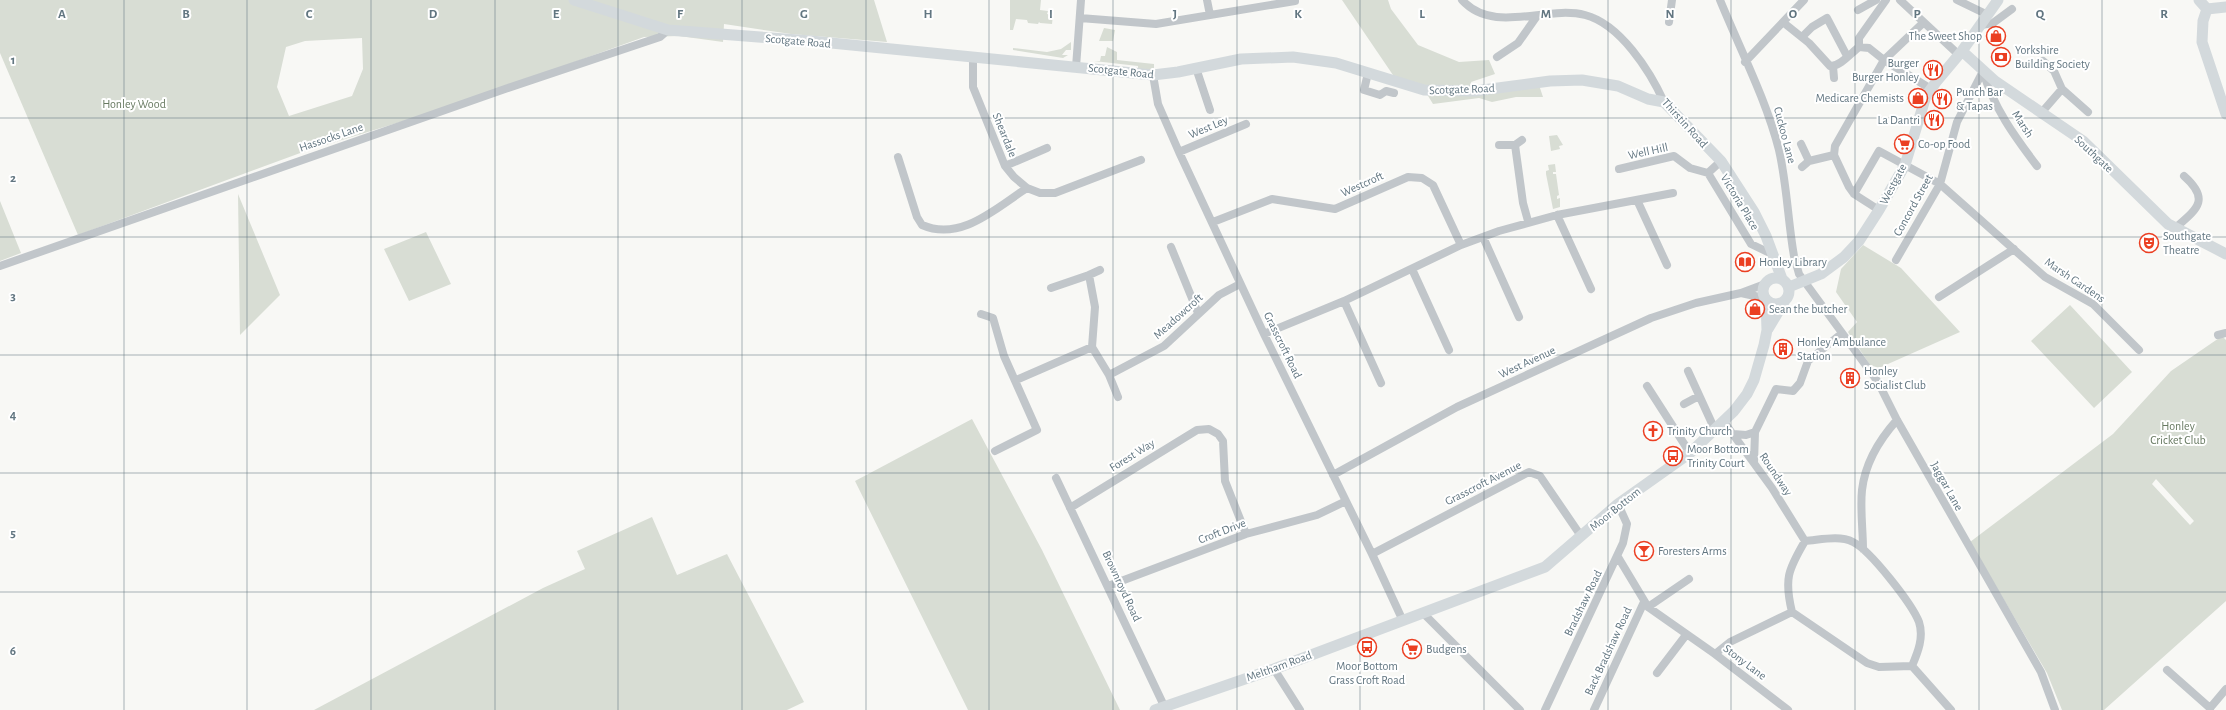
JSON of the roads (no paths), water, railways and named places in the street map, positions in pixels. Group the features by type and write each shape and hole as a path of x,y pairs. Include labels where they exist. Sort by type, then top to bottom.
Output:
{"street":[{"name":"Scotgate Road","path":"574,0 668,30 811,41 973,58 1076,66 1153,75 1164,75 1241,59 1293,57 1336,63 1424,90 1475,91 1550,81 1582,80 1618,86 1648,99 1664,102"},
{"path":"1076,66 1081,0"},
{"path":"1207,0 1210,15"},
{"name":"Thirstin Road","path":"1462,0 1467,6 1482,14 1509,18 1562,14 1585,15 1603,23 1638,57 1655,82 1664,102 1721,160 1754,212 1766,236 1785,283"},
{"path":"1669,22 1672,0"},
{"name":"Cuckoo Lane","path":"1720,0 1745,62 1766,106 1779,152 1791,240 1799,274 1804,282"},
{"path":"1745,62 1784,23 1804,0"},
{"path":"1858,10 1876,0"},
{"path":"1859,47 1859,38 1886,0"},
{"path":"1900,0 1923,23 1961,53"},
{"path":"1957,0 1988,14"},
{"name":"Westgate","path":"1785,283 1804,282 1821,274 1844,257 1859,242 1905,165 1926,96 1961,53 1998,0"},
{"path":"2199,0 2211,9 2226,7"},
{"path":"1080,18 1146,25 1281,2 1295,1"},
{"path":"1981,25 1993,23 2012,9"},
{"path":"2211,9 2203,21 2202,42 2226,114"},
{"path":"1496,57 1518,43 1537,16"},
{"path":"1802,37 1812,27 1827,18 1848,56"},
{"path":"1784,23 1817,51 1826,64 1833,66 1859,47 1869,48 1884,60 1931,89"},
{"path":"1879,210 1854,194 1834,155 1835,146 1884,60 1923,23"},
{"name":"Hassocks Lane","path":"0,266 512,86 660,38 668,30"},
{"name":"Southgate","path":"1961,53 1995,81 2083,141 2143,202 2174,229 2226,254"},
{"name":"Sheardale","path":"973,58 973,87 1004,166 1027,188 1040,193 1055,193 1141,160"},
{"path":"2043,61 2054,71 2062,89 2088,112"},
{"path":"1833,66 1834,78"},
{"path":"1196,68 1210,110"},
{"name":"Marsh","path":"1984,71 1987,85 2010,130 2037,166"},
{"name":"Concord Street","path":"1896,260 1940,184 1957,122 1984,71"},
{"path":"1368,73 1364,90 1380,95 1386,91 1394,93"},
{"name":"Grasscroft Road","path":"1153,75 1158,104 1179,152 1213,222 1240,284 1372,554 1403,621"},
{"path":"2042,112 2062,89"},
{"name":"West Ley","path":"1179,152 1246,124"},
{"path":"1499,145 1515,145 1522,140"},
{"path":"1801,144 1808,161"},
{"path":"1515,145 1528,221"},
{"path":"1004,166 1047,148"},
{"name":"Marsh Gardens","path":"1854,194 1879,151 1940,184 2045,277 2094,304 2139,350"},
{"path":"1802,167 1808,161 1834,155"},
{"name":"Well Hill","path":"1619,169 1674,156 1690,168 1708,173"},
{"path":"898,157 918,217 922,225 934,230 949,230 973,224 1027,188"},
{"path":"1708,173 1721,160"},
{"name":"Victoria Place","path":"1708,173 1751,244 1772,254"},
{"path":"2174,229 2197,207 2200,194 2196,187 2184,176"},
{"name":"Westcroft","path":"1213,222 1272,199 1335,209 1408,177 1422,178 1433,184 1461,245"},
{"path":"1264,334 1344,301 1461,245 1528,221 1672,194"},
{"path":"1637,200 1667,265"},
{"path":"1557,215 1591,289"},
{"path":"1483,237 1519,318"},
{"path":"1171,247 1198,313"},
{"path":"1939,297 2014,249"},
{"path":"1765,283 1774,278 1785,283 1789,295 1784,302 1774,304 1765,300 1762,289 1765,283 1772,254"},
{"path":"1412,269 1449,350"},
{"path":"1051,288 1100,270"},
{"path":"1089,275 1095,308 1092,347 1109,375 1118,397"},
{"name":"Jaggar Lane","path":"1804,282 1878,382 1897,420 2040,672 2055,710"},
{"name":"West Avenue","path":"1333,475 1457,407 1651,318 1696,303 1741,293 1765,283"},
{"name":"Meadowcroft","path":"1109,375 1164,346 1219,295 1240,284"},
{"name":"West Avenue","path":"1741,293 1765,300"},
{"name":"Moor Bottom","path":"1765,300 1768,330"},
{"path":"1344,301 1381,383"},
{"name":"Moor Bottom","path":"1403,621 1545,568 1618,504 1690,453 1724,422 1747,394 1754,380 1768,330 1784,302"},
{"path":"981,314 993,318 1004,356 1037,430 996,451"},
{"path":"1754,463 1756,432 1776,389 1793,391 1800,383 1808,361 1842,334"},
{"path":"1016,380 1092,347"},
{"path":"1688,371 1715,430"},
{"path":"1647,386 1690,453"},
{"path":"1684,404 1700,396"},
{"path":"1863,549 1862,490 1874,450 1879,440 1897,420"},
{"name":"Roundway","path":"1724,422 1754,463 1805,541"},
{"name":"Forest Way","path":"1070,508 1197,430 1209,429 1218,434 1223,441 1225,481 1246,534"},
{"path":"1733,434 1746,435 1756,432"},
{"name":"Grasscroft Avenue","path":"1372,554 1530,472 1540,476 1581,536"},
{"name":"Brownroyd Road","path":"1056,478 1108,586 1161,709"},
{"name":"Croft Drive","path":"1108,586 1246,534 1318,515 1346,501"},
{"name":"Bradshaw Road","path":"1545,710 1618,557 1626,533 1627,524 1618,504"},
{"path":"1836,539 1853,542 1863,549 1882,569 1919,622 1921,635 1920,647 1912,666 1886,668 1867,663 1792,612 1787,590 1789,573 1805,541 1836,539"},
{"name":"Stony Lane","path":"1618,557 1646,605 1686,635 1715,654 1788,710"},
{"path":"1646,605 1689,579"},
{"name":"Back Bradshaw Road","path":"1594,710 1646,605"},
{"path":"1715,654 1730,642 1792,612"},
{"path":"1424,614 1520,710"},
{"name":"Meltham Road","path":"1161,709 1403,621"},
{"path":"1657,673 1686,635"},
{"path":"1912,666 1951,710"},
{"path":"1274,669 1300,710"},
{"path":"2167,670 2210,709 2226,689"}],"place":[{"name":"The Sweet Shop","path":"1996,36"},
{"name":"Yorkshire Building Society","path":"2001,57"},
{"name":"Burger Burger Honley","path":"1933,70"},
{"name":"Medicare Chemists","path":"1918,98"},
{"name":"Punch Bar & Tapas","path":"1942,99"},
{"name":"La Dantri","path":"1934,120"},
{"name":"Co-op Food","path":"1904,144"},
{"name":"Southgate Theatre","path":"2149,243"},
{"name":"Honley Library","path":"1745,262"},
{"name":"Sean the butcher","path":"1755,309"},
{"name":"Honley Ambulance Station","path":"1783,349"},
{"name":"Honley Socialist Club","path":"1850,378"},
{"name":"Trinity Church","path":"1653,431"},
{"name":"Moor Bottom Trinity Court","path":"1673,456"},
{"name":"Foresters Arms","path":"1644,551"},
{"name":"Moor Bottom Grass Croft Road","path":"1367,647"},
{"name":"Budgens","path":"1412,649"}],"park label":[{"name":"Honley Wood","path":"134,104"},
{"name":"Honley Cricket Club","path":"2178,433"}]}
